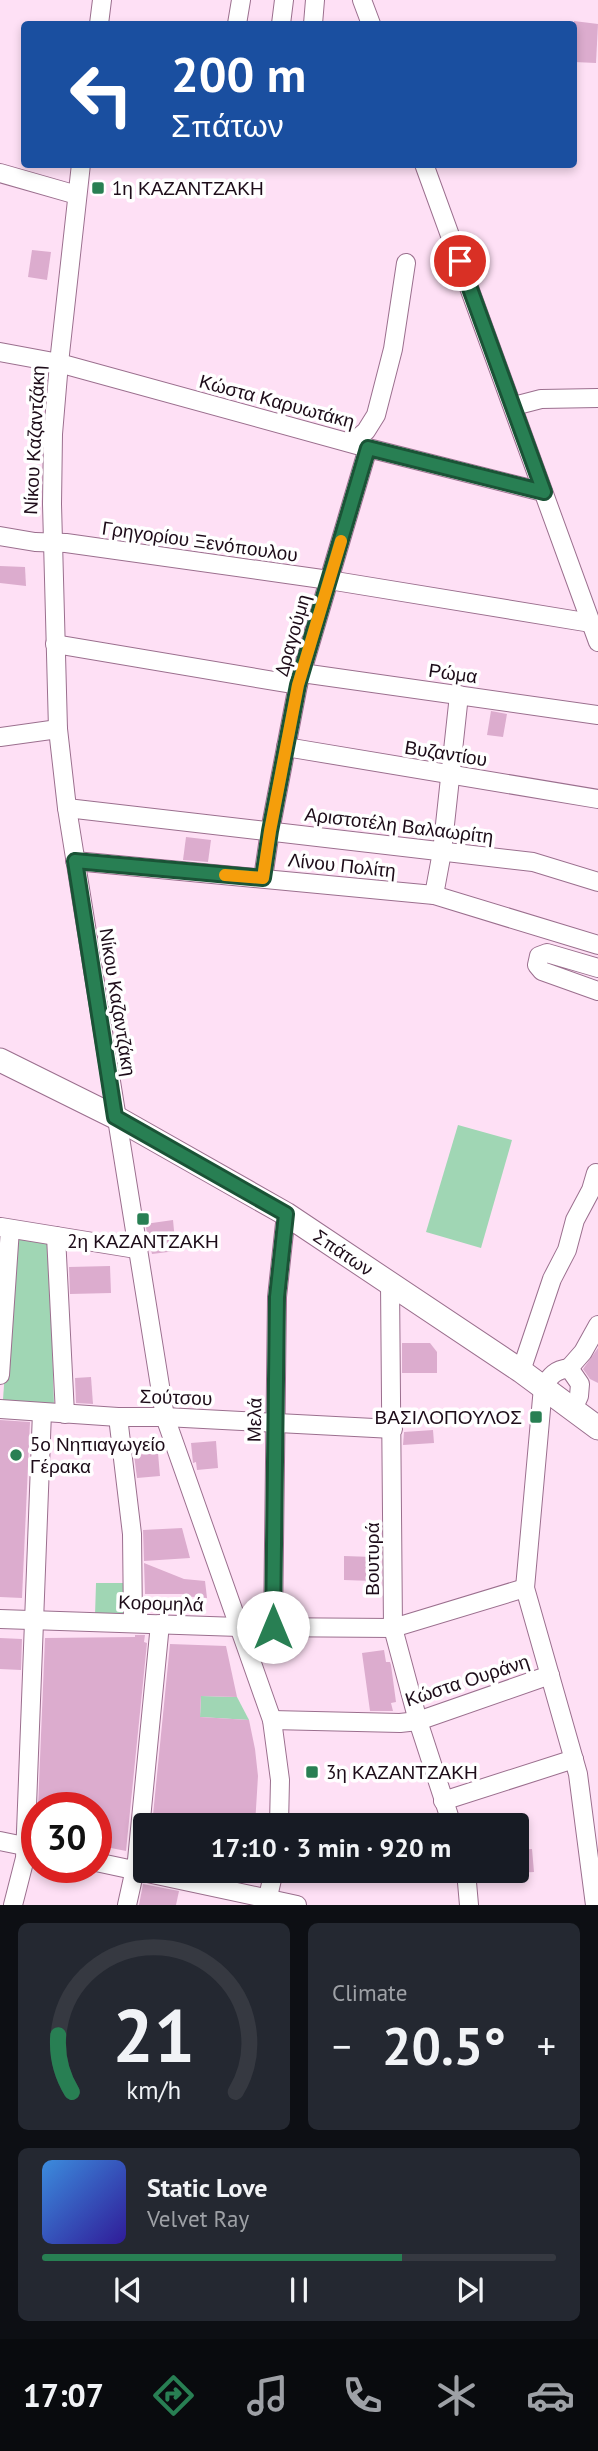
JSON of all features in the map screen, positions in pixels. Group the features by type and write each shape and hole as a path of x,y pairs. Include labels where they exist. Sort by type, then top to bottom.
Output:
{"main road":[{"name":"Σπάτων","path":"0,1060 115,1117 286,1214 522,1371 598,1428"}],"street":[{"path":"99,21 102,0"},
{"path":"238,21 241,0"},
{"path":"281,21 284,0"},
{"path":"313,21 315,0"},
{"path":"362,0 370,21"},
{"name":"Νίκου Καζαντζάκη","path":"80,168 53,434 51,542 58,729 67,808 164,1417 272,1720 280,1780 279,1813"},
{"path":"425,168 598,642"},
{"path":"0,173 77,195"},
{"path":"360,445 376,415 393,349 406,263"},
{"name":"Κώστα Καρυωτάκη","path":"0,352 59,363 544,492"},
{"path":"514,406 541,398 598,398"},
{"name":"Δραγούμη","path":"263,878 300,679 329,580 360,445"},
{"name":"Γρηγορίου Ξενόπουλου","path":"0,536 329,580 591,623"},
{"name":"Ρώμα","path":"55,643 300,679 459,695 598,715"},
{"path":"435,895 459,695"},
{"path":"0,737 58,729"},
{"name":"Βυζαντίου","path":"286,747 598,799"},
{"name":"Αριστοτέλη Βαλαωρίτη","path":"67,808 533,862 598,882"},
{"name":"Λίνου Πολίτη","path":"75,861 435,895 598,945"},
{"path":"598,968 547,953 540,956 537,965 542,971 598,992"},
{"path":"522,1371 552,1279 568,1250 575,1220 591,1190 596,1173"},
{"name":"Μελά","path":"273,1627 277,1297 286,1214"},
{"path":"0,1375 5,1228 136,1249"},
{"path":"56,1236 65,1414"},
{"name":"Βουτυρά","path":"390,1283 393,1629 418,1721 448,1813"},
{"path":"595,1905 578,1774 525,1588 544,1387 553,1373 569,1368 583,1352 598,1325"},
{"path":"569,1368 580,1384 579,1396 573,1409"},
{"name":"Σούτσου","path":"0,1409 393,1429"},
{"path":"32,1792 34,1620 42,1412"},
{"path":"118,1417 132,1534 133,1623"},
{"name":"Κορομηλά","path":"0,1619 393,1629 525,1588"},
{"path":"141,1813 160,1624"},
{"name":"Κώστα Ουράνη","path":"272,1720 400,1723 418,1721 550,1675"},
{"path":"443,1801 574,1759"},
{"path":"0,1841 21,1846"},
{"path":"112,1865 133,1870"},
{"path":"13,1905 21,1874"},
{"path":"127,1905 133,1879"},
{"path":"190,1883 267,1901 297,1905"},
{"path":"267,1901 271,1883"},
{"path":"467,1883 469,1905"}],"green space":[{"path":"458,1125 512,1140 481,1248 426,1232"},
{"path":"14,1237 49,1242 54,1404 3,1400"},
{"path":"96,1583 123,1583 123,1617 95,1616"},
{"path":"201,1696 237,1697 249,1720 200,1717"}],"building":[{"path":"577,21 598,24 596,63 577,62"},
{"path":"32,250 51,252 47,280 28,277"},
{"path":"0,566 25,567 26,586 0,583"},
{"path":"491,711 507,714 503,737 487,735"},
{"path":"186,837 211,840 208,862 183,860"},
{"path":"173,1220 176,1251 152,1254 145,1224"},
{"path":"110,1266 111,1293 70,1294 69,1267"},
{"path":"402,1343 430,1343 437,1352 437,1373 402,1373"},
{"path":"598,1348 598,1383 590,1379 583,1369"},
{"path":"91,1377 93,1404 76,1403 75,1378"},
{"path":"0,1420 30,1422 22,1598 0,1597"},
{"path":"433,1430 434,1443 403,1445 404,1432"},
{"path":"216,1441 218,1468 197,1470 196,1462 193,1463 191,1443"},
{"path":"158,1453 160,1476 137,1478 134,1455"},
{"path":"182,1528 190,1558 144,1561 143,1530"},
{"path":"344,1556 373,1557 373,1581 344,1580"},
{"path":"144,1563 184,1579 205,1581 207,1598 182,1596 183,1594 145,1594"},
{"path":"145,1635 144,1642 147,1643 126,1851 112,1848 112,1792 39,1792 45,1638"},
{"path":"0,1638 22,1639 21,1670 0,1669"},
{"path":"170,1644 226,1646 237,1697 201,1696 200,1717 249,1720 258,1776 256,1813 153,1813"},
{"path":"384,1650 386,1662 391,1665 396,1702 391,1703 393,1711 370,1711 362,1653"},
{"path":"529,1849 532,1849 534,1872 529,1872"},
{"path":"143,1884 179,1891 176,1905 139,1905"}],"slow traffic":[{"path":"225,875 263,878 298,685 341,541"}],"place":[{"name":"1η ΚΑΖΑΝΤΖΑΚΗ","path":"98,188"},
{"name":"2η ΚΑΖΑΝΤΖΑΚΗ","path":"143,1219"},
{"name":"ΒΑΣΙΛΟΠΟΥΛΟΣ","path":"536,1417"},
{"name":"5ο Νηπιαγωγείο Γέρακα","path":"16,1455"},
{"name":"3η ΚΑΖΑΝΤΖΑΚΗ","path":"312,1772"}],"route":[{"path":"273,1627 277,1297 286,1214 115,1117 75,861 263,878 298,685 368,448 544,492 460,261"}]}
